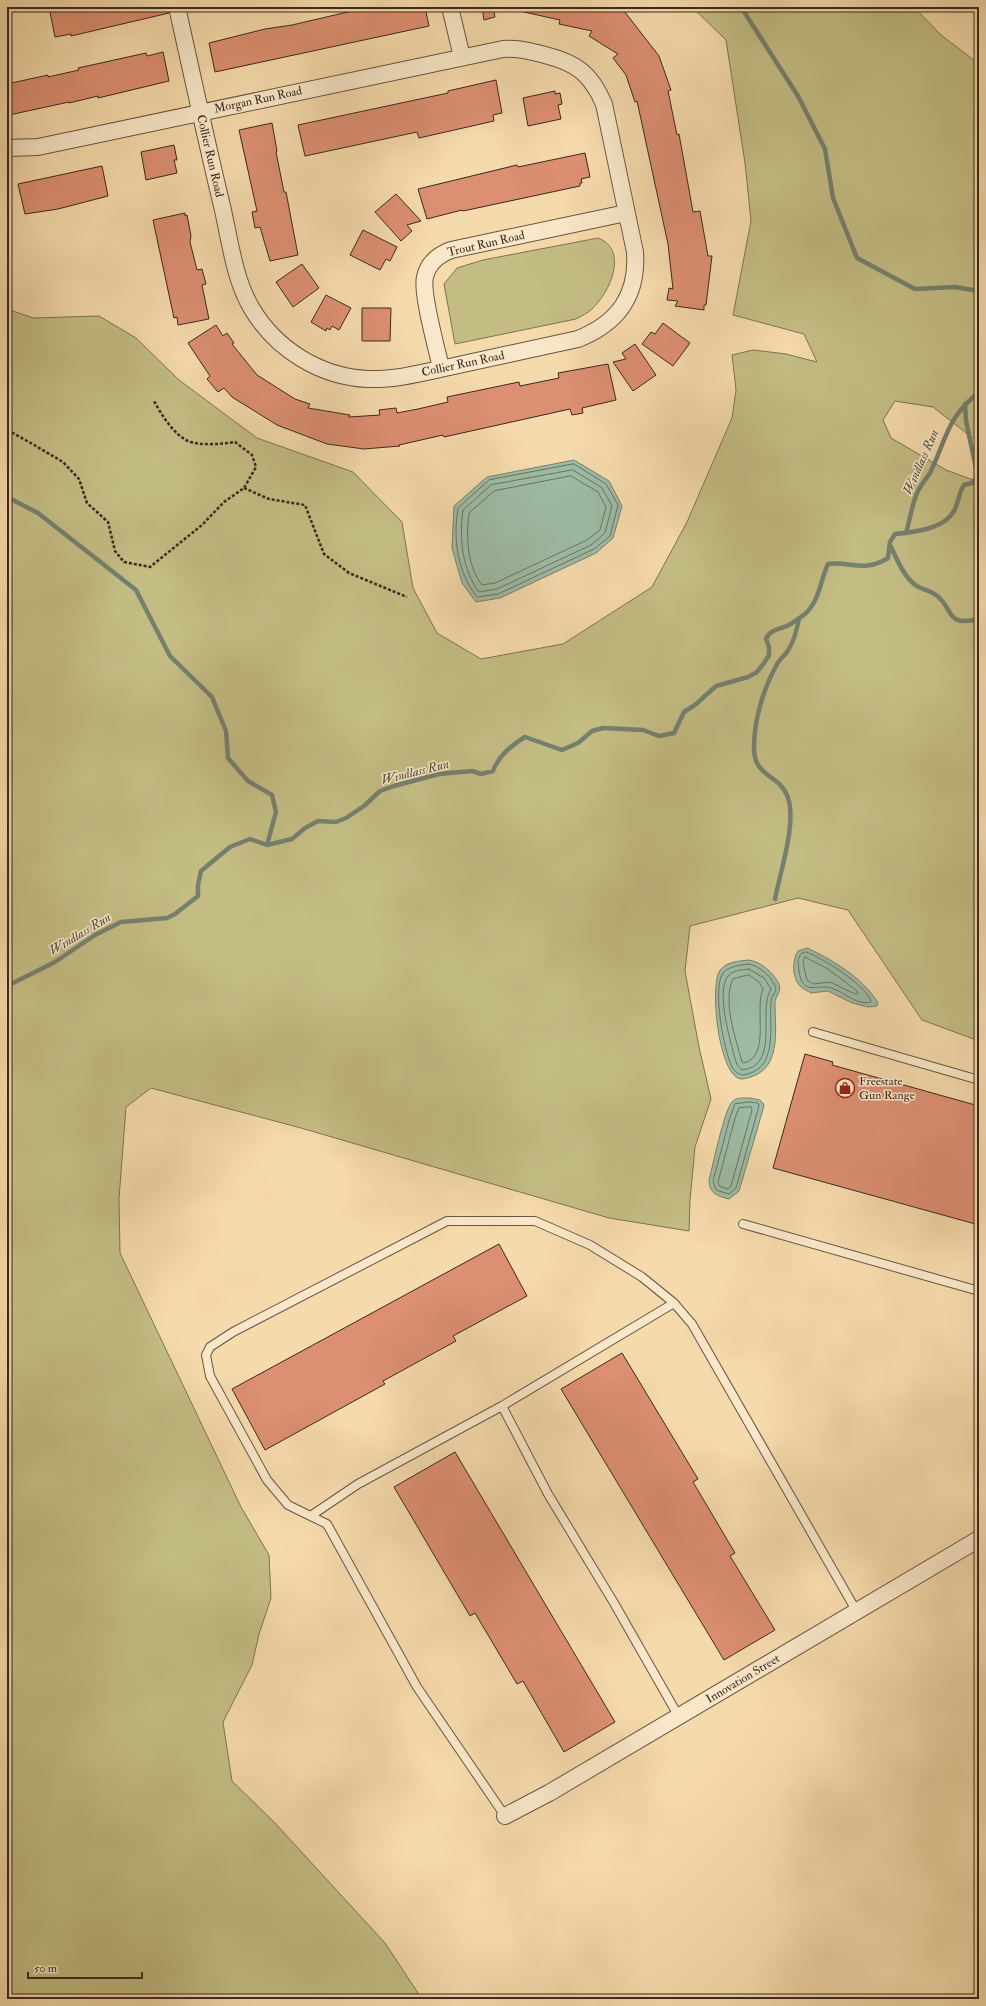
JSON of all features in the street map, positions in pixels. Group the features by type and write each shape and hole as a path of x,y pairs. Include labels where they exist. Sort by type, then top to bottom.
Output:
{"street":[{"name":"Collier Run Road","path":"177,7 238,279 251,308 270,334 287,349 305,361 325,370 346,376 367,379 387,378 578,339 594,332 608,323 626,302 635,276 635,252 604,104 596,88 585,74 563,59 521,48 503,48 462,57"},
{"path":"450,7 462,57"},
{"name":"Morgan Run Road","path":"7,148 22,149 38,147 462,57"},
{"name":"Trout Run Road","path":"441,368 424,286 427,270 436,257 451,250 626,213"},
{"name":"Innovation Street","path":"505,1816 549,1793 979,1539"}],"lane":[{"path":"813,1032 979,1080"},
{"path":"505,1816 417,1687 327,1524 288,1504 267,1480 210,1376 206,1355 210,1347 233,1332 446,1221 535,1221 590,1245 642,1277 674,1303 692,1324 857,1612"},
{"path":"743,1224 979,1290"},
{"path":"312,1515 358,1484 502,1406 674,1303"},
{"path":"502,1406 548,1494 614,1603 679,1716"}],"path":[{"path":"7,432 11,432 63,462 79,478 87,502 108,522 115,551 124,562 150,567 202,524 224,502 244,488 256,467 252,455 235,442 217,444 188,441 166,422 154,401"},
{"path":"244,488 269,499 305,505 324,554 349,573 407,597"}],"shaded area":[{"path":"692,7 914,7 941,35 979,64 979,443 933,407 895,401 883,420 891,438 946,470 979,482 979,1041 922,1020 848,910 798,898 690,926 685,971 699,1047 711,1099 695,1147 690,1200 689,1231 609,1218 301,1128 151,1088 126,1107 119,1199 120,1253 241,1507 269,1555 271,1598 259,1634 252,1665 223,1722 232,1781 274,1822 385,1943 422,1999 7,1999 7,309 33,318 99,316 136,338 179,380 257,438 353,472 402,522 413,588 437,633 481,659 563,644 652,587 687,522 732,418 736,390 732,355 753,350 786,354 817,362 804,334 733,315 751,221 745,163 726,40"},
{"path":"598,238 607,244 613,252 613,272 610,282 599,302 586,313 576,319 455,344 444,284 457,268 483,260"}],"water":[{"path":"574,460 609,481 622,506 613,538 596,553 500,598 476,602 462,583 452,548 454,506 487,477"},
{"path":"807,948 837,964 856,978 872,994 878,1003 877,1006 868,1007 852,1003 828,991 811,993 801,987 795,978 794,964 798,951"},
{"path":"749,960 762,965 770,972 779,984 780,989 775,1001 776,1033 775,1044 770,1062 756,1075 741,1079 733,1074 727,1064 722,1049 716,1013 716,982 719,972 724,966"},
{"path":"750,1098 760,1100 764,1106 739,1191 729,1199 715,1194 709,1185 709,1180 722,1127 729,1107 736,1099"}],"building":[{"path":"49,7 168,7 169,13 71,36 71,34 55,37"},
{"path":"369,7 425,7 429,26 215,72 209,43 265,29 292,25"},
{"path":"482,7 493,7 495,17 484,20"},
{"path":"525,7 621,7 659,56 671,90 668,91 677,135 679,134 693,212 700,211 708,256 712,256 706,305 704,305 704,310 675,306 678,301 667,300 669,288 673,289 668,244 637,101 635,102 626,75 613,58 618,54 589,36 592,31 559,24 560,20 524,12"},
{"path":"163,52 169,81 98,98 98,96 9,115 7,84 48,75 48,77 79,70 78,68 146,53 147,56"},
{"path":"496,80 502,113 493,115 494,121 419,138 417,132 305,156 298,125 448,93 448,91"},
{"path":"555,91 555,94 560,93 562,104 558,105 561,119 528,126 523,98"},
{"path":"272,123 276,152 284,192 286,192 298,255 270,261 260,227 255,228 252,212 257,211 239,130"},
{"path":"174,145 177,160 174,160 177,173 146,180 141,152"},
{"path":"585,153 590,177 581,179 582,183 580,183 580,186 462,210 427,219 418,189 517,165 518,167"},
{"path":"102,166 108,196 58,209 25,214 18,184"},
{"path":"396,194 421,221 407,225 412,231 401,241 375,212"},
{"path":"185,213 185,216 187,215 191,236 190,242 197,270 202,269 206,284 202,285 209,319 178,325 177,317 174,318 153,220"},
{"path":"363,230 397,247 390,261 386,259 380,270 350,255"},
{"path":"302,264 319,288 293,307 276,282"},
{"path":"326,295 351,308 339,330 332,326 330,330 327,328 326,331 311,322"},
{"path":"362,308 391,308 390,341 362,341"},
{"path":"663,323 690,343 673,366 642,344 651,332 655,334"},
{"path":"216,325 223,336 227,333 234,343 232,344 257,375 295,399 310,404 308,408 350,415 349,417 380,415 379,410 396,408 397,413 418,409 448,402 447,397 519,382 520,386 559,378 558,373 608,364 616,400 582,408 583,413 572,415 570,409 444,437 443,435 399,445 400,446 364,449 327,444 277,425 232,397 224,388 218,392 207,379 210,376 188,343"},
{"path":"635,344 656,375 633,391 613,362 626,359 622,353"},
{"path":"805,1054 833,1062 832,1065 979,1106 979,1225 773,1168"},
{"path":"499,1244 527,1296 453,1336 456,1341 383,1381 385,1384 265,1450 232,1389"},
{"path":"622,1353 698,1479 693,1482 735,1553 730,1556 775,1630 724,1660 561,1389"},
{"path":"455,1452 615,1722 564,1752 523,1681 517,1684 475,1613 470,1616 394,1487"}],"waterway":[{"path":"741,7 798,96 825,149 833,198 857,258 915,289 955,287 979,291"},
{"name":"Windlass Run","path":"906,533 916,496 936,461 953,420 968,402 979,392"},
{"name":"Windlass Run","path":"7,986 55,962 95,935 121,922 167,918 175,914 198,896 198,885 201,871 230,847 250,839 267,845 292,839 305,828 318,821 336,822 346,818 364,806 380,791 394,786 439,774 472,771 481,774 493,771 506,751 525,737 562,750 578,743 592,731 603,728 643,730 659,736 674,733 684,712 695,705 716,686 748,677 757,672 769,655 769,647 766,639 770,633 793,623 810,609 817,597 828,564 836,563 858,566 872,565 888,558 890,542 895,534 920,531 936,526 949,517 956,508 964,485 972,483 976,478 976,468 966,421 965,404"},
{"path":"7,497 38,513 136,590 170,656 212,697 226,731 228,758 248,781 272,795 276,812 267,845"},
{"path":"891,547 901,567 910,580 916,586 936,595 942,600 955,619 960,621 979,619"},
{"path":"775,899 787,846 790,806 783,788 758,765 755,757 754,737 763,695 777,664 792,644 799,618"},
{"path":"975,1999 979,1996"}],"place":[{"name":"Freestate Gun Range","path":"845,1088"}]}
